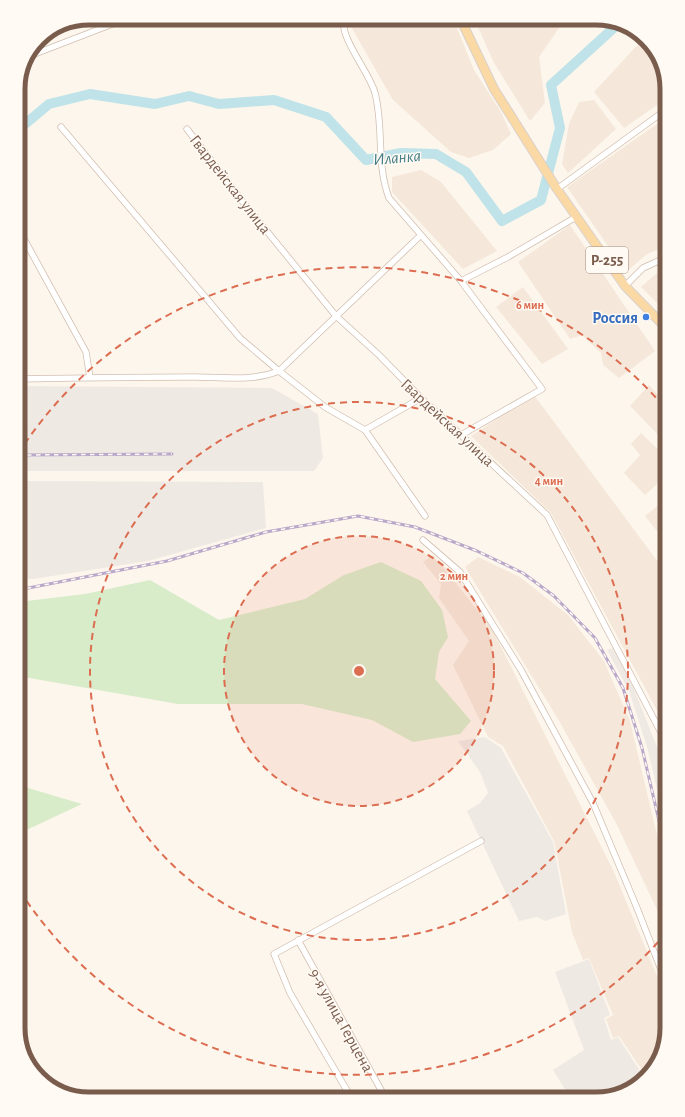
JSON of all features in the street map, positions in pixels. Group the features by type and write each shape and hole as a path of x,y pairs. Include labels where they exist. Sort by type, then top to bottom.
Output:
{"main road":[{"name":"Р-255","path":"463,25 487,77 555,187 625,286 660,322"}],"street":[{"path":"36,53 110,25"},
{"path":"343,25 347,40 368,76 375,93 383,182 389,198 461,281 542,389 461,435"},
{"path":"555,187 660,114"},
{"path":"61,128 240,338 278,371 326,407 366,430 424,516"},
{"name":"Гвардейская улица","path":"187,129 336,316 380,355 421,398 547,515 660,731"},
{"path":"461,281 576,217"},
{"path":"25,379 196,377 256,378 278,371 421,235"},
{"path":"25,241 86,352 90,378"},
{"path":"625,286 644,268 660,260"},
{"path":"366,430 421,398"},
{"path":"423,540 460,572 521,670 593,802 660,967"},
{"path":"348,1092 290,993 274,954 481,841"},
{"name":"9-я улица Герцена","path":"298,940 382,1092"}],"shaded area":[{"path":"350,25 456,25 474,70 501,112 511,134 493,150 469,158 451,152 393,100"},
{"path":"477,25 561,25 539,57 545,103 530,121 494,63"},
{"path":"640,43 649,53 658,72 660,103 624,128 594,92"},
{"path":"594,100 616,129 568,173 562,164 569,124 579,102"},
{"path":"660,122 660,249 647,254 626,272 567,187"},
{"path":"421,170 441,182 497,251 463,269 392,192 392,177"},
{"path":"570,225 655,351 619,378 603,365 601,353 582,335 570,339 518,262"},
{"path":"660,271 660,306 641,287"},
{"path":"523,287 568,349 542,364 496,307"},
{"path":"649,385 660,397 660,437 630,406"},
{"path":"25,386 272,388 318,414 323,458 314,471 25,471"},
{"path":"534,395 660,565 660,716 551,513 471,436"},
{"path":"641,433 660,451 660,481 645,495 624,473 640,455 631,444"},
{"path":"25,481 263,482 266,528 148,561 33,579 25,578"},
{"path":"660,504 660,535 645,516"},
{"path":"433,555 491,627 614,872 660,983 660,1028 657,1049 649,1064 643,1071 619,1036 613,1038 606,1019 613,1015 589,958 583,960 572,932 554,841 503,746 488,737 453,665 469,641 439,598 441,584 423,562"},
{"path":"478,557 520,577 568,615 604,661 630,721 660,847 660,917 617,825 558,719 465,567"},
{"path":"613,648 634,689 660,754 660,802 647,747 629,691 607,650"},
{"path":"485,737 501,748 553,842 566,914 545,921 537,917 519,921 467,811 480,803 488,793 480,772 458,741"},
{"path":"589,959 610,1015 604,1018 611,1040 618,1037 641,1073 632,1081 617,1089 609,1091 567,1092 553,1070 584,1050 555,972"}],"green space":[{"path":"381,562 421,581 442,610 448,637 439,652 435,679 471,721 460,734 413,742 372,720 302,704 178,704 25,677 25,601 85,594 150,580 219,620 305,599 344,575"},
{"path":"25,787 82,804 25,831"}],"waterway":[{"name":"Иланка","path":"25,124 49,104 90,94 155,104 189,96 219,104 274,100 326,117 366,160 401,153 436,154 466,172 502,221 541,200 560,128 551,85 614,27"}],"railway":[{"path":"25,455 172,454"},
{"path":"25,589 167,561 266,532 358,516 415,527 477,551 523,573 554,596 595,638 623,688 642,748 660,825"}],"place":[{"name":"Россия","path":"646,317"}]}
